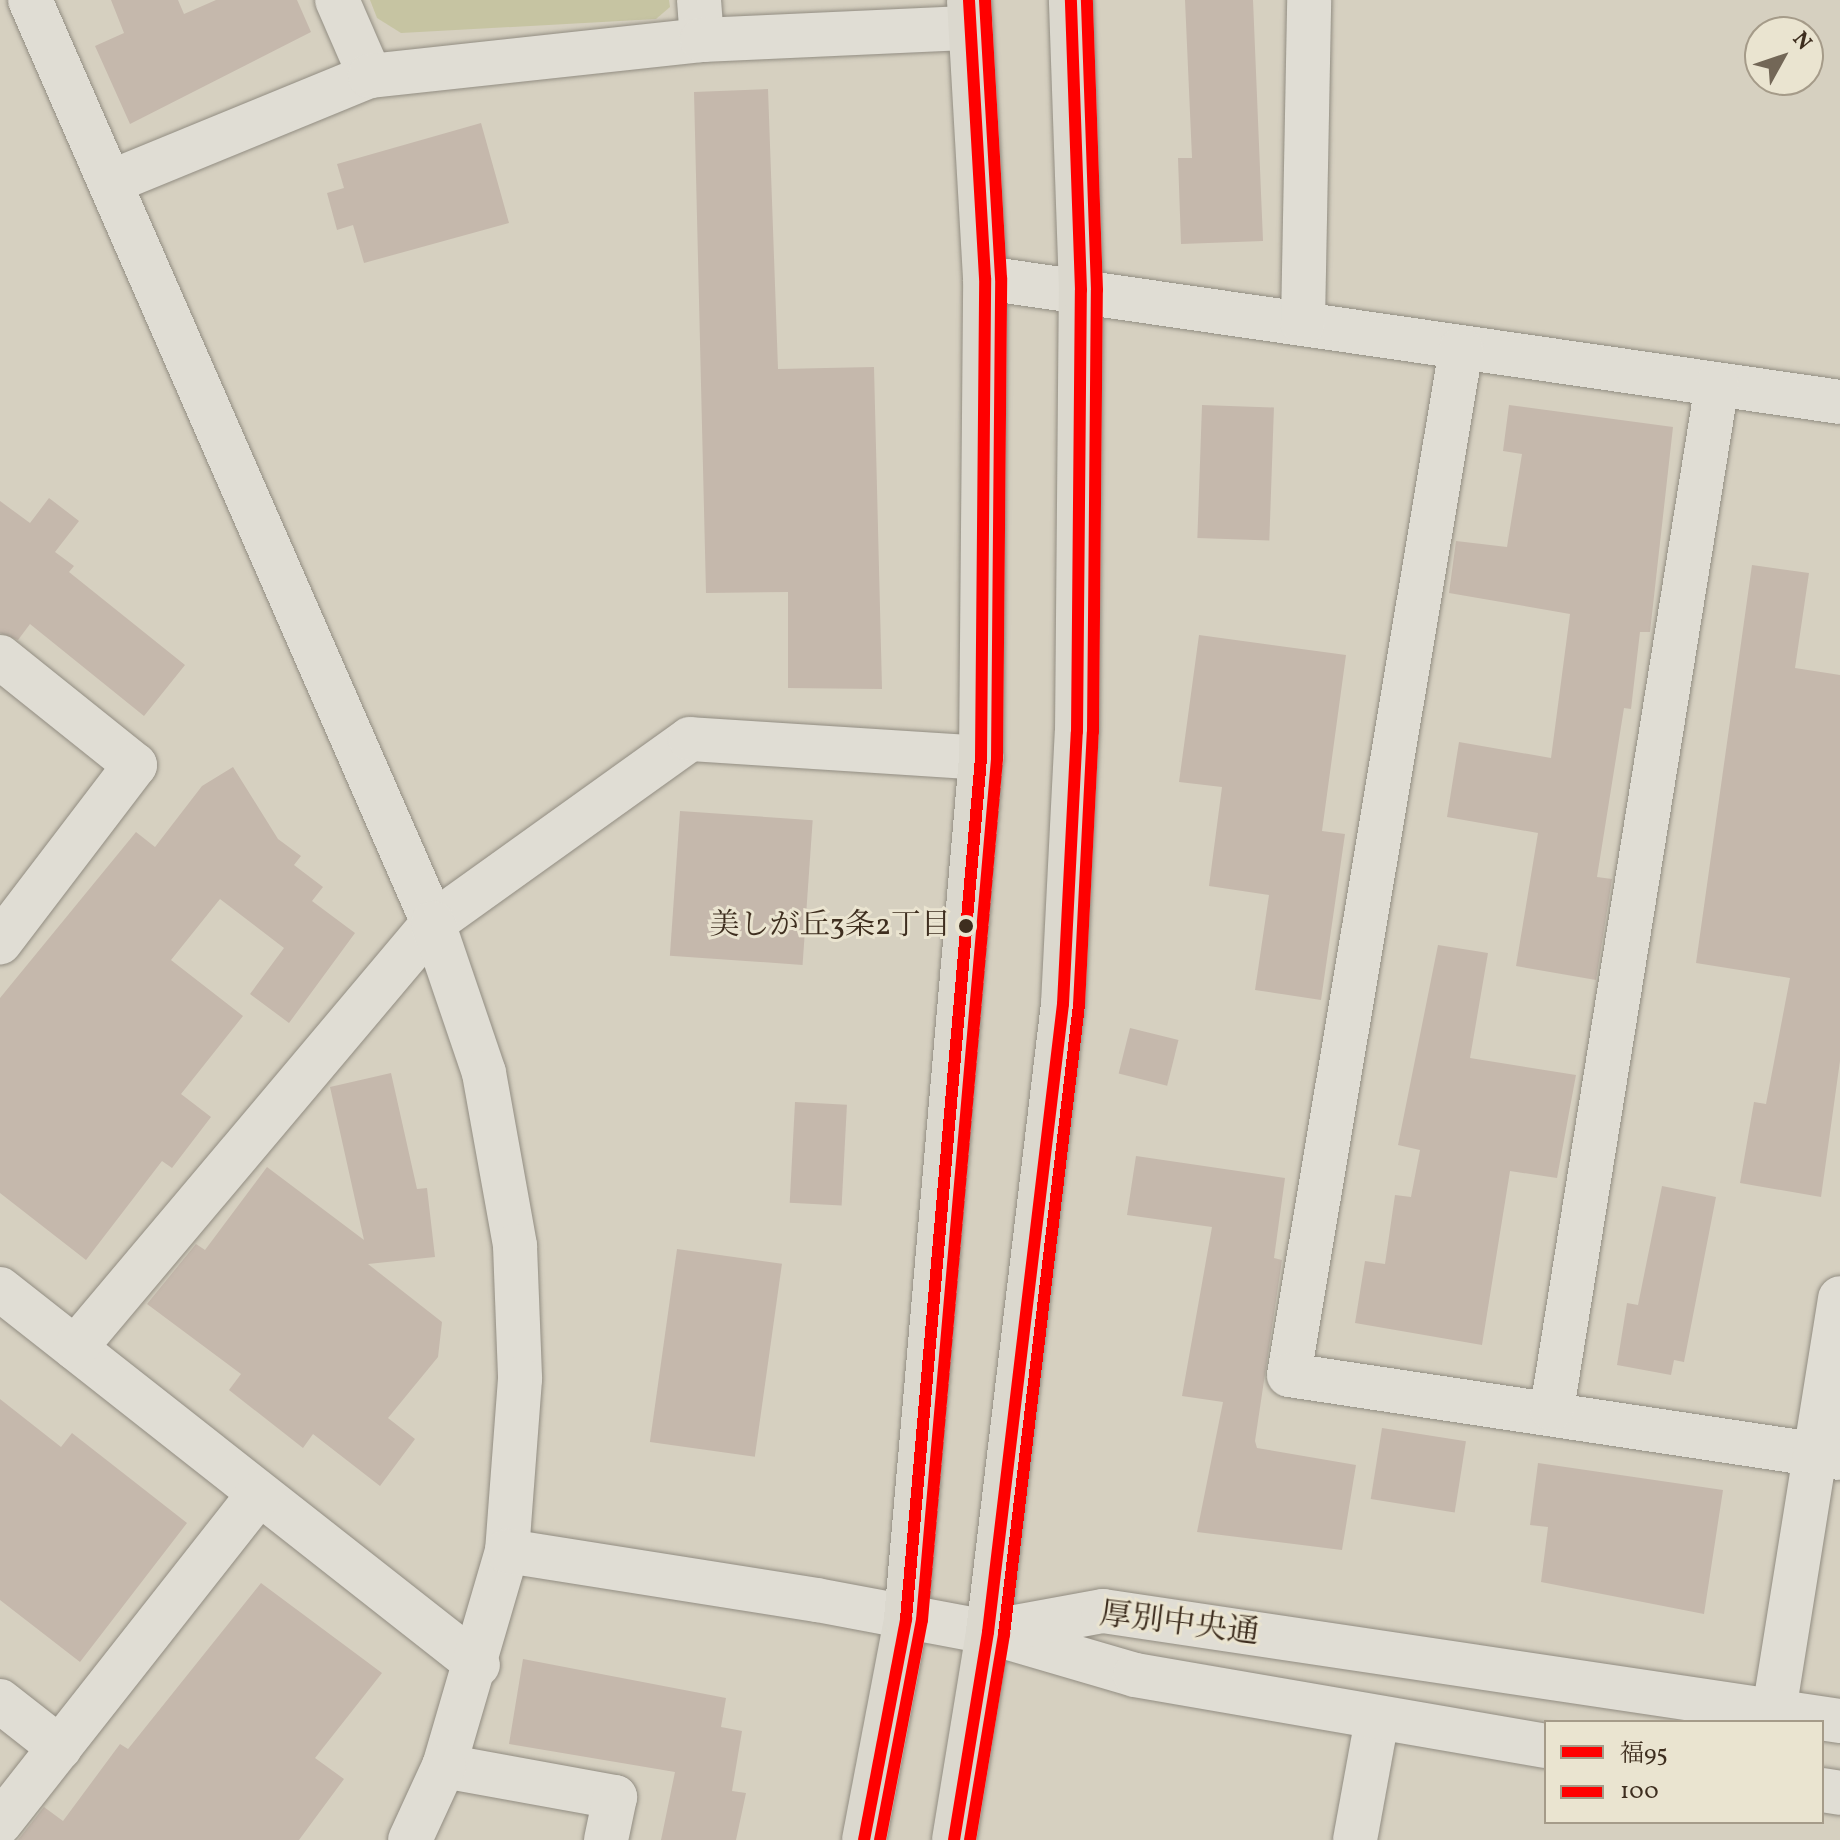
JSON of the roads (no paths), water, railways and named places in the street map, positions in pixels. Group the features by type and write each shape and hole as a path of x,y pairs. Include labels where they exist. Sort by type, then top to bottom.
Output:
{"main road":[{"path":"954,1840 988,1632 1063,1004 1077,732 1081,290 1071,0"},
{"path":"864,1840 906,1619 981,758 985,278 970,14"}],"street":[{"path":"30,0 433,923 484,1073 515,1246 520,1379 507,1551 478,1665 444,1766 410,1840"},
{"path":"337,0 370,76"},
{"path":"1303,323 1309,0"},
{"path":"111,182 370,76 700,20 970,14"},
{"path":"985,278 1840,402"},
{"path":"1461,349 1289,1375 1552,1409 1828,1456"},
{"path":"1552,1409 1717,385"},
{"path":"0,657 135,765 0,942"},
{"path":"75,1348 433,923 690,739 981,758"},
{"path":"0,1289 478,1665"},
{"path":"1774,1711 1828,1456 1840,1298"},
{"path":"0,1823 259,1494"},
{"path":"507,1551 988,1632"},
{"name":"厚別中央通","path":"988,1632 1103,1611 1840,1721"},
{"name":"厚別中央通","path":"988,1632 1135,1675 1544,1746"},
{"path":"0,1701 60,1748"},
{"path":"1355,1840 1377,1719"},
{"path":"444,1766 615,1797 606,1840"}],"place":[{"name":"美しが丘3条2丁目","path":"966,926"}]}
